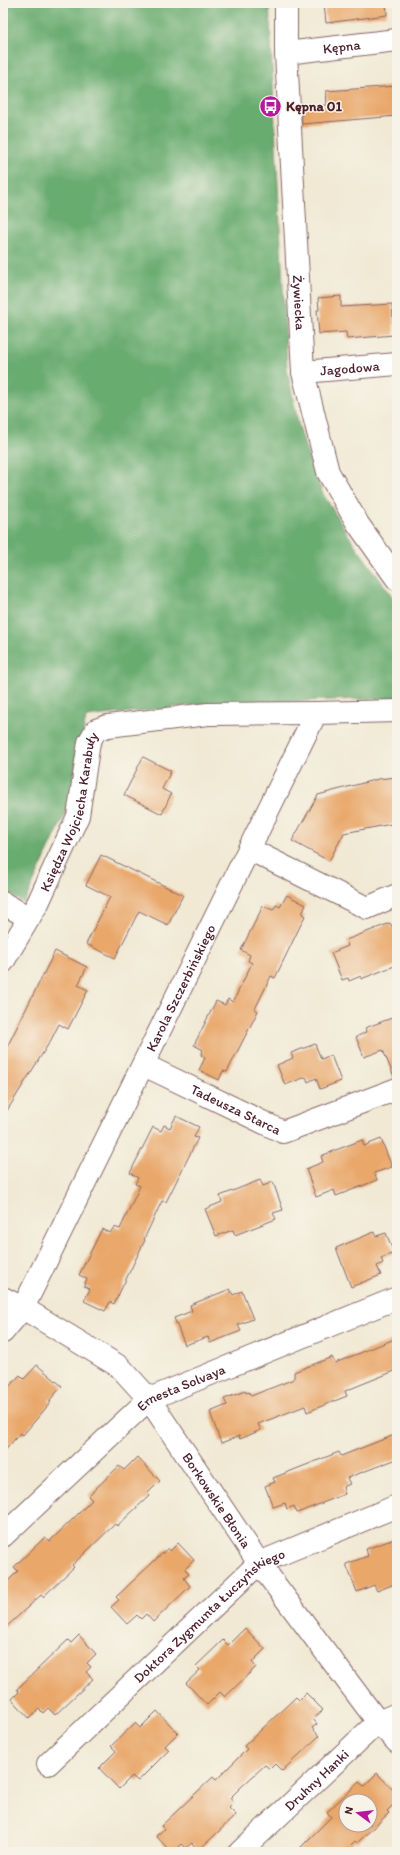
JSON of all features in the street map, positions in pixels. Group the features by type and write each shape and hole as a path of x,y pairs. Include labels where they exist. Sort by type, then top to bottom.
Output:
{"street":[{"name":"Żywiecka","path":"286,3 286,53 304,372 328,472 358,524 397,579"},
{"name":"Kępna","path":"286,53 397,40"},
{"name":"Jagodowa","path":"304,372 397,364"},
{"path":"316,713 397,711"},
{"name":"Karola Szczerbińskiego","path":"3,1332 22,1308 144,1065 316,713"},
{"name":"Księdza Wojciecha Karabuły","path":"3,962 29,918 78,816 89,742 96,730 108,726 208,714 316,713"},
{"path":"249,849 368,908 397,896"},
{"path":"3,904 29,918"},
{"name":"Tadeusza Starca","path":"144,1065 283,1132 397,1089"},
{"name":"Borkowskie Błonia","path":"3,1298 120,1367 149,1399 259,1563 388,1718 397,1742"},
{"name":"Ernesta Solvaya","path":"3,1536 149,1399 397,1298"},
{"name":"Doktora Zygmunta Łuczyńskiego","path":"48,1764 259,1563 397,1506"},
{"name":"Druhny Hanki","path":"240,1852 388,1718"}],"green space":[{"path":"3,3 269,3 287,369 298,423 309,460 323,494 354,544 397,603 397,698 204,704 86,717 68,808 24,903 3,890"}],"building":[{"path":"324,3 386,3 387,15 326,23"},
{"path":"397,86 397,116 302,124 301,107 327,105 326,91"},
{"path":"341,296 341,307 392,304 394,335 347,339 346,332 319,334 317,310 319,310 318,298"},
{"path":"143,757 171,771 162,789 171,794 162,814 124,795"},
{"path":"397,777 397,823 344,833 329,861 292,841 318,795 378,779"},
{"path":"101,855 183,895 168,925 139,911 115,958 86,944 110,897 86,885"},
{"path":"287,895 306,905 302,914 305,916 275,978 271,976 255,1009 258,1011 227,1072 223,1071 219,1080 199,1070 205,1058 201,1055 203,1050 194,1045 216,1001 225,1005 228,999 233,1002 252,963 248,961 250,955 241,950 263,906 273,910 276,905 280,907"},
{"path":"390,923 393,928 397,927 397,965 361,979 361,976 349,981 348,978 342,980 331,953 348,946 346,940"},
{"path":"55,951 87,967 78,985 88,990 68,1029 59,1024 51,1040 3,1117 3,1055"},
{"path":"397,1016 397,1077 394,1077 383,1050 364,1057 356,1037 366,1032 365,1028"},
{"path":"315,1044 321,1059 331,1055 341,1081 320,1089 316,1078 308,1082 306,1077 285,1085 277,1065 293,1058 291,1053"},
{"path":"176,1116 199,1127 194,1137 198,1138 166,1202 162,1201 114,1304 110,1302 105,1311 84,1301 90,1289 84,1286 87,1279 79,1275 102,1229 110,1233 114,1227 120,1229 140,1186 135,1184 138,1178 130,1173 153,1127 161,1131 164,1125 170,1128"},
{"path":"381,1139 392,1167 374,1173 377,1180 357,1188 336,1196 334,1190 316,1197 306,1169 323,1162 321,1156 341,1148 362,1140 364,1146"},
{"path":"260,1180 263,1186 273,1182 283,1210 273,1213 276,1219 235,1235 233,1230 216,1236 205,1209 222,1202 220,1196"},
{"path":"374,1232 376,1236 386,1233 394,1253 381,1258 383,1263 377,1266 381,1275 351,1287 336,1248"},
{"path":"230,1289 233,1295 242,1291 253,1319 238,1325 241,1331 210,1343 208,1337 185,1345 174,1318 192,1311 190,1305"},
{"path":"397,1338 397,1370 345,1391 347,1396 307,1412 305,1406 258,1424 261,1430 240,1439 239,1436 221,1443 210,1412 227,1405 224,1399 245,1391 246,1393 249,1392 251,1396 294,1379 294,1372 332,1357 335,1363"},
{"path":"37,1365 62,1386 49,1401 51,1402 23,1435 20,1433 3,1453 3,1393 20,1375 24,1379"},
{"path":"397,1434 397,1459 347,1478 350,1484 343,1487 345,1494 297,1513 294,1506 287,1509 285,1503 273,1507 265,1486 275,1482 273,1478 339,1452 341,1456"},
{"path":"137,1457 160,1481 147,1494 149,1496 117,1526 115,1524 72,1565 74,1567 43,1597 41,1595 3,1630 3,1586 18,1571 14,1567 45,1537 50,1541 92,1500 88,1496 119,1466 124,1470"},
{"path":"397,1538 397,1583 377,1591 374,1585 357,1592 346,1564 368,1556 366,1549"},
{"path":"178,1543 194,1560 185,1569 189,1574 184,1578 190,1586 153,1622 146,1614 141,1619 137,1615 127,1624 111,1607 119,1600 116,1597 168,1548 170,1551"},
{"path":"245,1628 265,1649 252,1662 256,1667 225,1697 220,1692 207,1705 186,1683 200,1670 196,1666 223,1640 228,1645"},
{"path":"79,1635 96,1654 87,1663 91,1667 86,1672 93,1679 55,1715 48,1708 43,1713 39,1709 29,1718 12,1699 19,1692 17,1689 68,1640 71,1643"},
{"path":"306,1693 323,1710 313,1719 317,1724 312,1728 319,1736 282,1771 275,1764 270,1769 265,1765 239,1789 230,1798 234,1803 229,1808 236,1815 198,1851 192,1843 186,1848 182,1844 174,1852 171,1852 156,1836 164,1829 161,1826 213,1777 216,1780 247,1749 244,1746 296,1697 299,1700"},
{"path":"157,1711 178,1733 165,1746 169,1750 138,1781 132,1776 119,1789 99,1768 116,1751 111,1746 135,1723 140,1728"},
{"path":"377,1773 397,1794 397,1801 387,1811 389,1813 378,1823 378,1793 347,1793 359,1782 364,1786"},
{"path":"338,1802 338,1833 368,1833 357,1843 355,1841 344,1852 296,1852 331,1817 327,1812"}],"place":[{"name":"Kępna 01","path":"271,106"}]}
